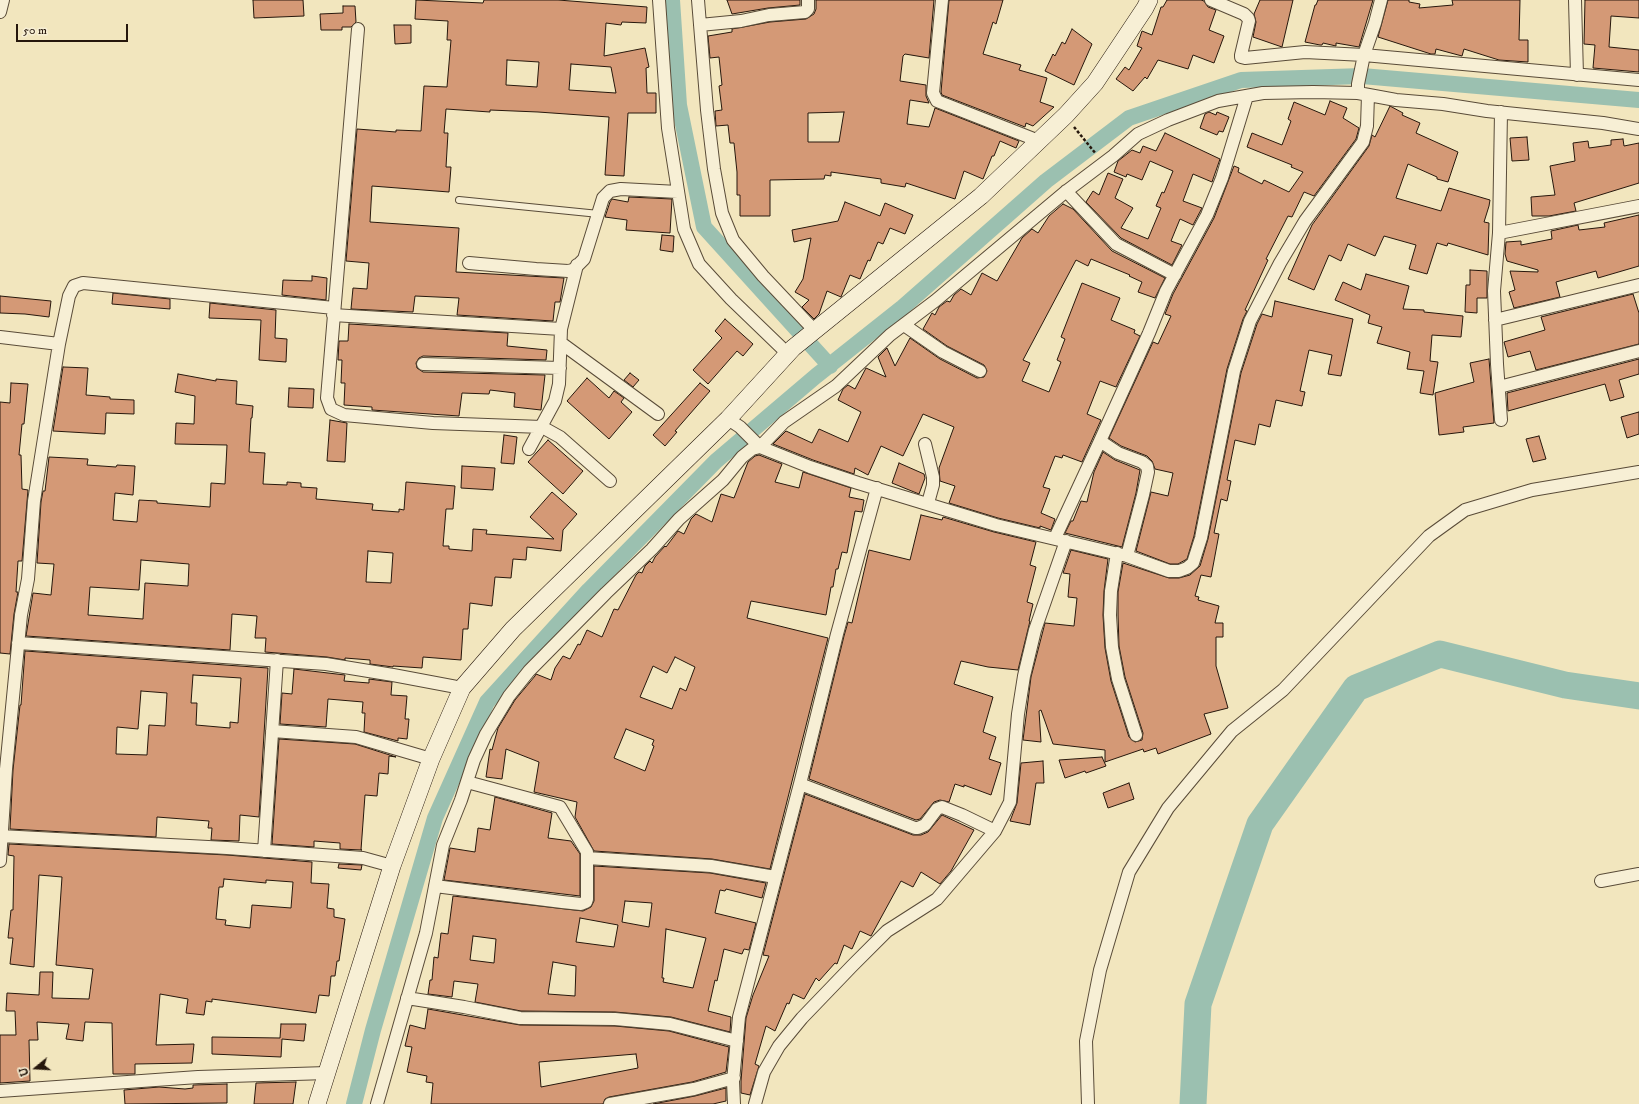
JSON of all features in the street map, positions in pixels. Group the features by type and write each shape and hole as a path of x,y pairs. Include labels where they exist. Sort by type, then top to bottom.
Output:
{"main road":[{"path":"317,1104 392,866 431,759 462,688 513,629 734,423 791,351 981,196 1066,115 1095,82 1142,14 1149,0"}],"street":[{"path":"0,12 3,0"},
{"path":"659,0 668,128 684,229 699,264 731,299 791,351"},
{"path":"698,0 707,110 722,213 733,240 813,333"},
{"path":"700,25 741,21 769,15 805,12 808,9 808,0"},
{"path":"942,0 933,93 937,102 1039,141"},
{"path":"1211,0 1244,14 1248,18 1249,21 1241,55 1242,58 1305,52 1363,59 1639,80"},
{"path":"734,423 757,445 810,467 996,525 1122,554 1169,571 1179,571 1188,568 1193,563 1201,538 1234,371 1250,320 1280,262 1305,221 1363,142 1367,126 1361,91 1363,59 1381,0"},
{"path":"1575,0 1577,75"},
{"path":"358,29 327,398 331,408 344,415 433,423 542,427 560,437 610,481"},
{"path":"377,1104 426,933 443,845 474,760 486,734 509,696 529,671 652,549 679,520 723,480 742,457 784,422 836,386 890,335 936,301 1066,191 1138,134 1218,100 1263,93 1361,91 1396,100 1567,118 1639,129"},
{"path":"754,1104 764,1072 779,1046 802,1018 887,931 937,899 995,831 1010,802 1018,714 1024,676 1060,539 1100,441 1149,333 1166,291 1206,215 1222,178 1247,96"},
{"path":"1501,112 1499,233 1494,291 1498,387 1501,420"},
{"path":"469,263 568,271 574,270 584,259 603,198 610,191 621,189 678,192"},
{"path":"1066,191 1116,244 1175,275"},
{"path":"1499,233 1639,206"},
{"path":"529,449 555,401 559,384 561,329 577,266"},
{"path":"0,861 6,769 21,615 28,579 34,501 59,344 69,296 74,286 83,283 334,311 561,329"},
{"path":"1495,320 1639,286"},
{"path":"904,325 943,352 980,371"},
{"path":"0,337 59,344"},
{"path":"561,343 658,414"},
{"path":"1498,387 1639,351"},
{"path":"423,364 560,368"},
{"path":"1100,441 1118,453 1142,462 1147,466 1148,472 1143,495 1122,554 1111,591 1110,616 1112,647 1118,679 1136,735"},
{"path":"925,444 932,468 933,485 928,503"},
{"path":"1088,1104 1086,1041 1100,970 1128,872 1168,808 1232,731 1283,690 1429,536 1466,510 1532,490 1639,472"},
{"path":"734,1104 734,1078 739,1017 800,784 837,634 877,488"},
{"path":"18,643 326,664 462,688"},
{"path":"264,850 277,660"},
{"path":"272,731 356,736 431,759"},
{"path":"434,886 581,904 586,902 587,899 587,852 560,807 467,782"},
{"path":"800,784 914,828 925,825 937,809 942,808 962,815 995,831"},
{"path":"1,836 264,850 363,858 392,866"},
{"path":"587,858 711,866 775,877"},
{"path":"1601,881 1639,874"},
{"path":"407,998 520,1018 615,1019 670,1024 737,1041"},
{"path":"0,1091 198,1077 327,1073"},
{"path":"610,1104 694,1089 734,1078"}],"lane":[{"path":"459,200 599,214"}],"path":[{"path":"1075,127 1099,158"}],"building":[{"path":"253,0 303,0 304,16 254,18"},
{"path":"416,0 483,3 484,0 558,0 647,7 646,23 622,22 621,25 606,23 604,56 645,48 649,67 646,68 647,93 656,93 656,113 628,113 624,176 605,175 609,117 538,112 490,110 490,112 446,109 444,133 448,133 446,167 451,167 449,192 372,186 370,222 459,228 456,272 564,278 560,302 555,302 553,321 457,315 459,298 415,296 413,312 351,309 353,288 367,289 369,263 346,261 357,129 396,132 396,130 421,131 424,86 447,87 451,40 447,40 448,21 415,19","holes":["507,60 539,62 537,87 506,85","571,64 611,67 616,93 569,90"]},
{"path":"727,0 800,0 800,5 768,8 732,14"},
{"path":"816,0 934,0 929,58 905,54 903,56 900,81 926,85 926,96 929,103 910,100 907,124 929,127 935,108 1019,141 1016,148 1000,141 983,179 964,171 955,199 906,183 905,187 881,183 881,179 831,172 831,176 825,175 824,179 770,180 770,216 740,216 740,195 737,195 737,172 734,143 730,143 728,125 716,126 715,111 722,110 719,86 722,85 719,57 710,58 708,36 732,32 732,29 770,22 806,19 814,14 816,9","holes":["844,112 839,142 808,142 808,113"]},
{"path":"949,0 1003,0 996,24 993,22 983,54 1021,65 1019,70 1047,78 1040,102 1054,107 1033,126 1026,123 1025,127 942,95 941,92"},
{"path":"1167,0 1201,0 1204,1 1208,7 1216,10 1209,30 1224,36 1214,63 1193,55 1188,69 1158,60 1147,79 1145,77 1133,91 1116,79 1125,67 1129,70 1142,48 1137,46 1142,31 1152,35 1161,7 1163,7"},
{"path":"1260,0 1293,0 1282,47 1253,37 1256,22 1254,14"},
{"path":"1318,0 1373,0 1359,47 1336,43 1336,46 1323,43 1320,45 1305,42 1315,5"},
{"path":"1388,0 1409,0 1409,2 1420,4 1419,8 1453,5 1452,0 1520,0 1519,40 1528,40 1528,62 1499,60 1464,49 1462,56 1436,49 1435,54 1431,54 1378,37"},
{"path":"1585,0 1639,0 1639,18 1611,16 1609,47 1639,50 1639,72 1593,68 1595,45 1584,44"},
{"path":"343,6 355,6 356,22 351,27 342,27 342,30 321,30 320,14 343,13"},
{"path":"394,25 411,25 411,43 395,44"},
{"path":"1072,29 1092,44 1074,85 1045,71 1053,54 1055,56 1062,42 1065,44"},
{"path":"1330,101 1347,108 1343,118 1359,128 1356,139 1314,196 1304,192 1292,217 1288,216 1266,259 1268,260 1245,310 1247,311 1227,369 1194,536 1187,559 1178,564 1170,564 1136,551 1151,492 1168,496 1173,473 1155,469 1152,461 1147,456 1121,446 1109,438 1153,342 1158,344 1171,316 1165,314 1173,294 1214,218 1234,166 1239,168 1238,172 1262,184 1264,180 1289,192 1303,172 1291,167 1292,165 1247,147 1252,133 1282,145 1291,121 1288,119 1294,102 1325,115"},
{"path":"1390,106 1403,113 1402,115 1420,123 1416,133 1458,152 1448,182 1437,179 1437,177 1408,164 1396,198 1441,211 1449,188 1490,200 1484,222 1489,223 1488,255 1448,243 1447,246 1437,243 1427,274 1409,269 1416,245 1384,236 1375,256 1348,244 1341,261 1329,255 1314,290 1288,279 1312,225 1369,146 1372,135 1375,137"},
{"path":"1209,112 1216,115 1217,112 1229,117 1223,132 1219,131 1217,135 1200,128 1205,114"},
{"path":"1165,133 1220,159 1212,182 1193,174 1183,201 1202,208 1193,225 1180,219 1171,241 1182,245 1172,265 1121,238 1086,202 1093,191 1099,195 1108,173 1123,179 1115,198 1133,208 1121,228 1148,239 1161,208 1156,206 1162,192 1164,193 1173,171 1150,161 1142,180 1127,174 1126,177 1114,172 1118,161 1132,150 1140,153 1143,146 1156,151"},
{"path":"1527,137 1529,160 1512,161 1510,138"},
{"path":"1623,139 1624,146 1639,143 1639,183 1574,203 1576,211 1549,216 1532,216 1531,197 1555,195 1550,166 1575,161 1573,143 1588,141 1589,148 1611,145 1611,140"},
{"path":"629,197 672,199 670,233 626,230 627,220 605,217 612,199 628,202"},
{"path":"845,202 880,216 885,203 913,215 905,234 890,228 883,244 878,242 860,279 850,275 841,297 827,291 819,314 814,319 802,307 809,300 795,292 803,279 811,238 794,242 792,230 838,221"},
{"path":"1063,204 1073,209 1112,251 1165,278 1155,298 1138,292 1142,282 1129,276 1130,275 1091,259 1088,266 1076,260 1023,360 1030,363 1022,381 1049,392 1061,362 1057,360 1065,339 1061,337 1082,283 1120,298 1111,320 1135,330 1134,333 1140,336 1116,387 1100,381 1087,414 1101,420 1082,462 1063,455 1062,458 1055,456 1043,487 1050,489 1041,513 1055,519 1051,530 1040,526 1040,528 998,518 949,503 955,486 940,481 939,468 954,427 923,414 903,456 881,446 868,475 855,468 854,474 773,444 786,431 812,443 819,429 848,442 861,412 838,400 843,389 848,385 855,389 866,368 886,377 878,357 887,348 895,366 910,338 940,359 977,378 984,377 987,371 984,365 947,346 923,329 932,313 935,315 939,307 947,301 950,302 954,295 961,289 971,295 982,273 997,281 1022,238 1032,229 1038,233 1049,216"},
{"path":"1639,215 1639,266 1598,278 1596,271 1556,282 1560,297 1514,308 1509,292 1515,290 1510,271 1538,272 1538,270 1507,261 1505,254 1506,242 1521,241 1521,245 1552,239 1551,231 1578,225 1579,230 1605,227 1604,223"},
{"path":"662,235 674,236 673,252 660,250"},
{"path":"1470,270 1487,271 1487,298 1477,298 1477,313 1465,312 1466,285 1470,285"},
{"path":"1366,274 1409,286 1403,309 1424,310 1424,312 1463,316 1461,337 1432,335 1430,361 1438,362 1433,395 1420,393 1424,371 1407,369 1410,352 1377,343 1382,327 1368,323 1370,315 1335,300 1343,282 1361,290"},
{"path":"312,276 327,278 326,300 282,295 283,280 312,281"},
{"path":"113,293 170,299 170,309 112,304"},
{"path":"1633,294 1639,313 1639,344 1536,370 1530,351 1508,357 1504,342 1545,330 1541,317"},
{"path":"0,296 51,301 49,317 0,313"},
{"path":"1275,301 1353,319 1341,376 1328,374 1332,355 1309,350 1300,391 1305,392 1302,406 1276,400 1270,427 1259,424 1255,445 1235,440 1227,480 1231,481 1227,501 1221,499 1214,533 1219,534 1211,577 1201,575 1195,596 1199,597 1198,600 1219,606 1215,623 1223,623 1223,637 1216,637 1216,666 1228,708 1204,714 1211,734 1158,754 1156,748 1144,752 1143,749 1105,762 1105,750 1053,744 1041,710 1039,711 1041,742 1023,740 1031,677 1045,623 1074,626 1077,598 1068,597 1070,574 1063,573 1071,550 1108,559 1103,615 1105,648 1111,681 1129,737 1135,742 1142,740 1143,733 1125,677 1119,646 1118,592 1123,563 1169,578 1179,578 1190,575 1200,566 1208,539 1241,373 1257,324 1262,314 1272,317"},
{"path":"210,303 276,310 275,338 287,339 286,362 259,360 261,320 209,318"},
{"path":"725,319 753,344 743,356 737,351 708,384 693,370 722,338 715,331"},
{"path":"349,324 508,333 507,346 547,350 546,360 423,356 419,358 416,363 417,368 423,372 545,375 541,410 514,407 515,393 490,390 489,394 462,393 459,416 372,410 372,407 344,405 345,383 341,383 342,360 338,360 339,341 348,341"},
{"path":"1489,359 1494,423 1463,427 1464,432 1439,435 1435,393 1474,382 1470,363"},
{"path":"1639,359 1639,374 1619,380 1624,397 1610,401 1605,384 1508,411 1507,393"},
{"path":"63,367 88,368 86,395 110,397 110,399 134,400 134,414 106,413 105,434 53,431"},
{"path":"630,373 639,380 633,387 624,380"},
{"path":"178,374 216,381 216,379 237,381 236,404 253,406 249,452 265,453 263,484 287,485 287,482 301,483 301,487 317,488 316,499 373,504 372,510 399,512 399,509 404,510 406,482 455,486 453,509 446,509 443,546 449,546 449,549 472,551 473,529 487,530 486,534 554,539 530,517 552,492 577,514 563,530 561,551 527,547 526,560 513,559 511,578 495,577 492,606 470,603 468,629 463,629 461,660 423,657 422,668 393,667 370,664 370,660 345,658 345,660 265,652 266,638 255,638 257,616 232,614 230,650 26,636 33,593 51,595 54,564 37,563 41,502 43,491 45,491 49,457 88,459 87,465 116,467 117,465 135,466 133,495 115,493 113,520 137,522 139,500 157,501 157,503 210,507 211,483 225,484 227,445 175,444 176,423 194,424 195,396 175,392","holes":["368,551 393,553 391,583 366,582","141,560 189,564 188,586 145,583 143,619 88,615 90,587 139,590"]},
{"path":"587,378 609,398 614,391 624,398 621,402 632,412 609,439 567,401"},
{"path":"11,383 28,384 19,455 21,455 22,489 28,490 22,561 18,561 16,592 18,592 10,654 0,653 0,402 10,403"},
{"path":"700,383 710,391 675,431 677,432 665,446 653,435"},
{"path":"289,388 314,389 313,408 288,407"},
{"path":"1639,412 1639,434 1627,438 1621,417"},
{"path":"330,420 347,423 345,462 327,461"},
{"path":"504,435 517,437 514,464 501,463"},
{"path":"1539,436 1546,459 1533,462 1526,439"},
{"path":"548,440 583,471 563,494 528,462"},
{"path":"1103,452 1115,460 1140,470 1136,493 1122,547 1065,533 1071,521 1073,521 1081,501 1087,502 1094,472"},
{"path":"759,455 782,464 775,482 799,488 803,472 851,488 849,497 864,500 862,512 855,511 847,553 842,552 838,569 836,569 826,615 751,601 747,618 828,638 770,869 712,859 594,851 575,817 577,802 534,792 539,762 506,749 502,779 486,777 490,749 492,750 498,728 515,700 536,674 551,680 555,668 563,656 570,659 578,644 580,645 587,630 602,637 614,609 618,610 636,575 639,572 642,573 645,566 650,561 652,563 655,557 665,546 666,547 678,531 684,534 691,519 696,514 712,522 721,494 734,498 748,462 755,456","holes":["675,657 695,667 686,691 680,688 672,709 640,697 653,666 667,673","626,729 654,740 652,745 654,746 645,771 614,758"]},
{"path":"899,463 924,474 925,478 919,494 892,483"},
{"path":"462,466 495,468 493,490 461,488"},
{"path":"921,515 942,520 943,517 994,532 1036,542 1030,565 1036,567 1027,602 1033,604 1018,670 988,667 961,661 954,684 993,697 983,732 996,737 989,759 1001,763 991,795 964,785 964,787 955,784 949,802 940,800 934,802 920,819 916,820 809,779 844,636 848,622 852,623 869,550 910,560"},
{"path":"25,651 268,668 259,817 240,815 239,841 211,840 212,828 208,828 209,821 157,817 156,837 10,829 13,770 21,705","holes":["193,675 241,678 238,723 230,722 230,728 196,725 197,703 191,703","141,691 167,693 165,726 149,725 147,755 116,754 117,727 138,729"]},
{"path":"294,669 345,675 344,681 369,683 369,679 392,682 391,695 407,696 405,719 409,719 407,739 398,738 398,741 364,732 365,713 362,713 363,702 328,699 326,727 280,724 282,693 292,694"},
{"path":"279,739 355,744 396,757 389,756 388,774 379,773 377,796 365,795 361,850 340,849 340,843 314,841 314,847 272,844"},
{"path":"1102,757 1106,766 1065,778 1059,760"},
{"path":"1043,761 1044,783 1036,783 1030,825 1010,821 1017,803 1021,763"},
{"path":"1129,783 1134,799 1108,808 1103,793"},
{"path":"805,794 913,835 921,835 928,832 942,815 974,830 951,871 940,884 921,872 913,887 901,881 871,936 860,931 852,949 844,945 837,964 835,963 819,981 816,978 804,999 793,994 789,1004 787,1003 775,1031 766,1026 755,1064 759,1066 750,1095 741,1093 746,1018 753,995 769,956 763,955"},
{"path":"495,797 552,813 548,838 571,841 580,854 580,896 444,880 450,848 475,852 478,828 490,830"},
{"path":"9,844 227,855 312,862 311,883 329,884 327,908 334,909 334,917 345,919 339,961 337,961 335,976 331,976 329,996 319,995 316,1013 212,999 212,1002 206,1001 204,1015 186,1013 188,999 160,994 156,1045 194,1044 192,1063 135,1064 135,1074 113,1074 112,1023 85,1022 83,1041 66,1039 69,1024 37,1022 38,1040 29,1040 30,1081 0,1083 0,1035 16,1035 15,1011 6,1011 7,993 39,995 40,972 53,972 52,998 89,999 93,969 56,965 62,877 39,875 34,967 10,964 13,938 8,938 11,910 13,910 14,856 8,855","holes":["224,879 266,883 266,880 293,882 291,908 252,905 250,928 225,925 226,920 216,919 219,887 223,887"]},
{"path":"339,864 362,865 361,870 338,868"},
{"path":"594,866 710,873 766,883 762,898 726,889 725,891 720,890 715,913 756,923 749,950 744,949 742,954 724,949 717,981 715,980 708,1011 731,1017 730,1032 671,1017 615,1012 521,1011 475,1002 478,984 454,981 452,997 428,994 430,980 432,980 434,957 438,958 441,933 448,934 453,896 583,911 591,907 594,901","holes":["625,901 652,903 649,927 622,922","580,918 618,925 614,947 576,942","666,929 706,938 693,988 663,982 664,978 662,978","473,936 496,939 494,963 470,960","553,962 576,966 575,996 548,994"]},
{"path":"428,1009 520,1025 615,1026 669,1031 729,1047 726,1072 692,1082 609,1097 605,1099 603,1104 431,1104 433,1083 426,1082 427,1076 407,1072 412,1047 405,1046 410,1025 425,1029","holes":["636,1054 638,1068 541,1087 539,1062"]},
{"path":"281,1024 306,1024 304,1041 282,1039 281,1057 212,1054 212,1037 280,1038"},
{"path":"296,1082 293,1104 254,1104 256,1083"},
{"path":"227,1084 227,1103 125,1104 124,1090 159,1087 185,1089 193,1088 193,1085"},
{"path":"726,1088 726,1101 713,1104 653,1104 695,1096"}],"waterway":[{"path":"672,0 679,105 704,227 830,366"},
{"path":"354,1104 373,1030 435,818 487,702 589,590 716,461 816,376 903,307 1046,181 1129,118 1241,80 1362,76 1639,100"},
{"path":"1193,1104 1198,1004 1260,824 1356,688 1440,654 1565,685 1639,696"}]}
